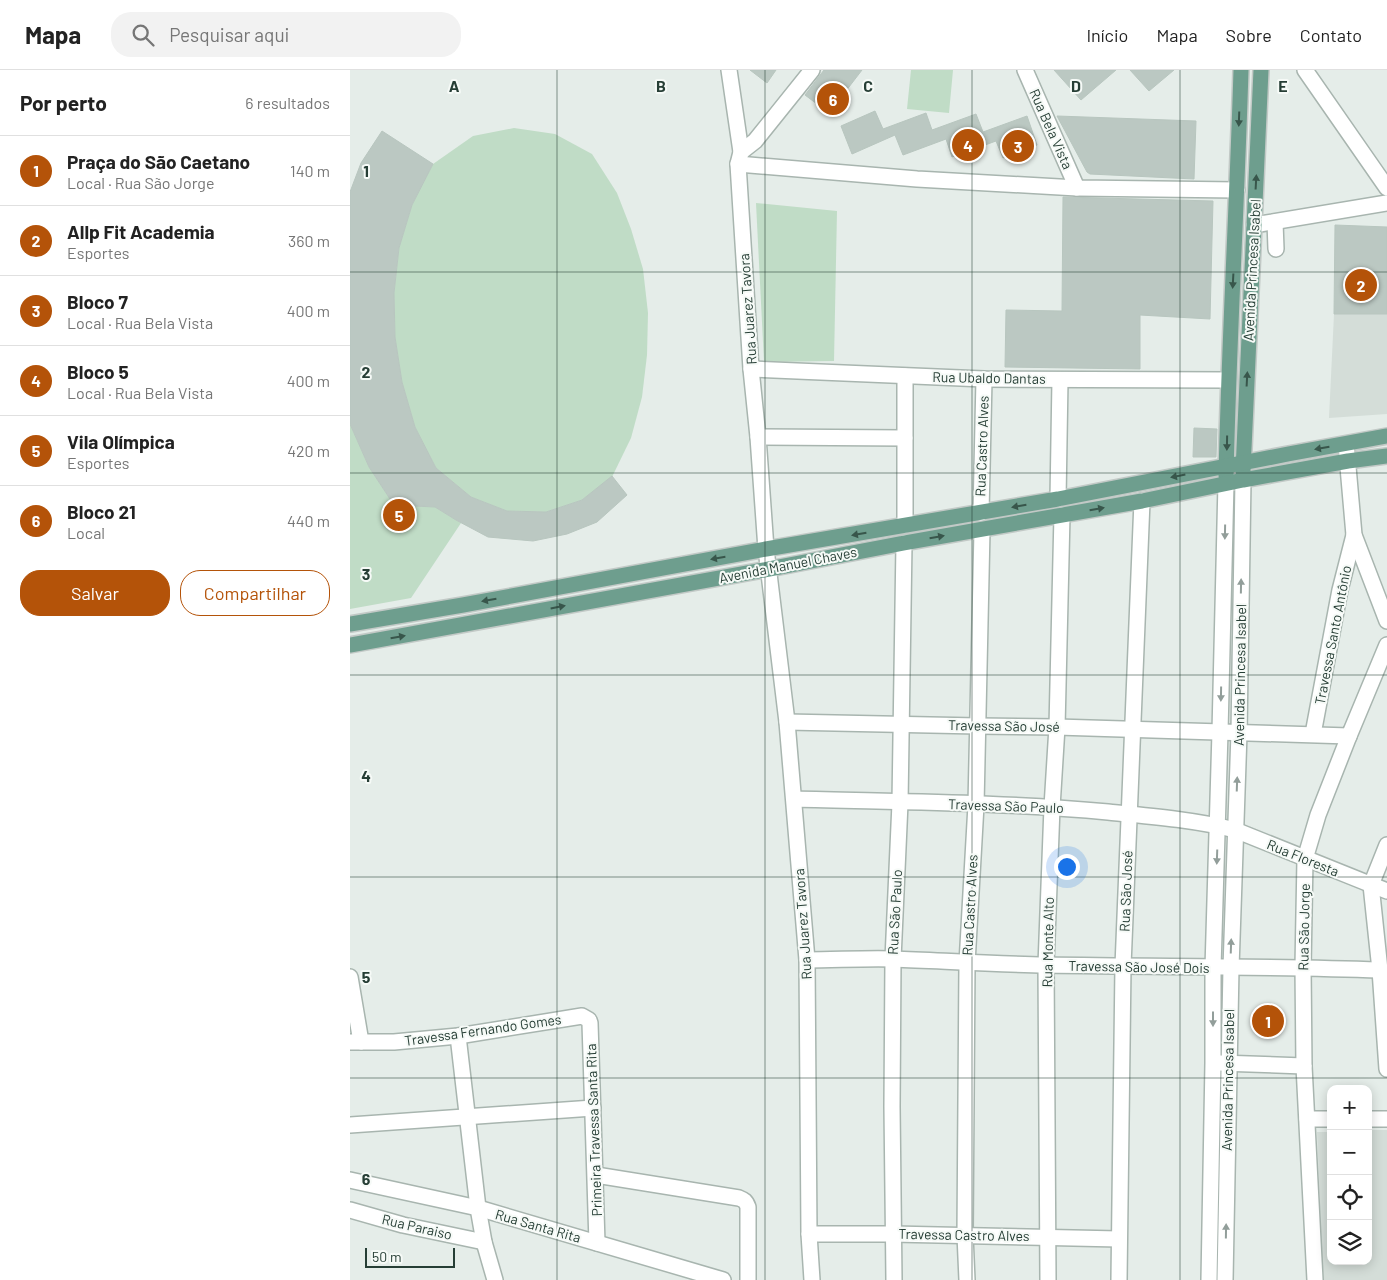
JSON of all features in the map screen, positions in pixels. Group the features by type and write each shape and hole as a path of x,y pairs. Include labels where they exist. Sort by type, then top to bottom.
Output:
{"main road":[{"name":"Avenida Princesa Isabel","path":"1226,483 1240,70"},
{"name":"Avenida Princesa Isabel","path":"1243,480 1261,70"},
{"name":"Avenida Manuel Chaves","path":"350,624 981,513 1387,436"},
{"name":"Avenida Manuel Chaves","path":"350,645 1142,501 1226,483 1348,461 1387,456"}],"street":[{"name":"Rua Juarez Tavora","path":"729,70 740,158 751,369 766,550 787,722 807,960 809,1234 812,1280"},
{"path":"740,158 812,70"},
{"name":"Rua Bela Vista","path":"1025,70 1077,188"},
{"path":"1305,70 1387,188"},
{"path":"740,158 918,179 1077,188 1237,190"},
{"path":"1254,225 1387,203"},
{"path":"1275,222 1276,249"},
{"name":"Rua Ubaldo Dantas","path":"751,369 984,379 1228,380"},
{"path":"905,376 906,526"},
{"name":"Rua Castro Alves","path":"981,513 984,379"},
{"path":"1058,499 1060,380"},
{"path":"758,437 905,438"},
{"path":"1346,444 1354,535 1387,621"},
{"name":"Avenida Princesa Isabel","path":"1225,1280 1230,968 1239,733 1243,480"},
{"name":"Avenida Princesa Isabel","path":"1209,1280 1213,968 1226,483"},
{"name":"Rua São José","path":"1118,1280 1123,966 1142,501"},
{"name":"Rua Monte Alto","path":"1048,1280 1046,965 1057,727 1062,515"},
{"name":"Rua Castro Alves","path":"967,1280 965,1235 967,963 976,805 982,530"},
{"name":"Travessa Santo Antônio","path":"1313,734 1340,590 1354,535"},
{"name":"Rua São Paulo","path":"894,1280 893,959 900,802 904,543"},
{"name":"Rua São Jorge","path":"1315,1280 1304,1066 1305,859 1318,815 1387,645"},
{"name":"Travessa São José","path":"787,722 1057,727 1349,736"},
{"name":"Travessa São Paulo","path":"794,799 1052,807 1130,814 1218,826"},
{"name":"Rua Floresta","path":"1218,826 1235,830 1387,891"},
{"path":"1387,845 1371,885 1380,970 1387,1069"},
{"name":"Travessa São José Dois","path":"807,960 893,959 1046,965 1213,968 1303,967 1380,970"},
{"path":"350,978 356,1042"},
{"name":"Travessa Fernando Gomes","path":"356,1042 394,1042 458,1036 582,1016 585,1018"},
{"name":"Primeira Travessa Santa Rita","path":"585,1018 590,1023 597,1243"},
{"path":"458,1036 466,1116 481,1226 491,1280"},
{"path":"1213,1063 1304,1066"},
{"path":"350,1126 593,1108"},
{"path":"1307,1119 1327,1119"},
{"path":"1372,1119 1387,1119"},
{"path":"596,1175 739,1198 747,1202 748,1280"},
{"name":"Rua Santa Rita","path":"350,1180 481,1226 597,1243 723,1280"},
{"name":"Rua Paraiso","path":"350,1210 403,1225 481,1226"},
{"name":"Travessa Castro Alves","path":"809,1234 965,1235 1119,1239"}],"shaded area":[{"path":"1334,314 1387,314 1387,414 1329,418"},
{"path":"1372,1130 1387,1130 1387,1280 1323,1280 1317,1132 1327,1132 1327,1265 1372,1265"}],"green space":[{"path":"911,70 953,70 949,113 907,109"},
{"path":"514,128 555,134 592,154 617,193 631,229 643,269 648,313 647,355 642,397 631,438 612,477 582,500 546,512 507,511 471,497 436,468 415,427 402,382 395,337 394,293 399,248 412,205 433,164 473,136"},
{"path":"756,203 837,211 834,361 764,362"},
{"path":"350,424 369,467 394,505 435,507 461,523 411,598 350,609"}],"building":[{"path":"750,70 776,70 767,83"},
{"path":"824,70 862,70 829,113 805,95"},
{"path":"1054,70 1116,70 1081,100"},
{"path":"1130,70 1174,70 1149,91"},
{"path":"875,111 883,129 926,113 932,130 976,114 983,132 1027,116 1037,145 1003,158 996,141 952,157 946,139 903,155 895,135 852,154 841,126"},
{"path":"1057,116 1196,121 1194,179 1090,174 1087,172"},
{"path":"382,131 433,164 412,205 399,248 394,293 395,337 402,382 415,427 436,468 471,497 507,511 546,512 582,500 612,476 627,495 597,522 567,534 533,541 488,537 435,507 394,505 369,467 350,424 350,192 361,163"},
{"path":"1063,197 1213,201 1210,319 1140,315 1140,369 1005,367 1006,310 1062,311"},
{"path":"1335,225 1387,227 1387,314 1334,314"},
{"path":"1194,428 1217,429 1216,457 1193,457"}],"place":[{"name":"Bloco 21","path":"833,99"},
{"name":"Bloco 5","path":"968,145"},
{"name":"Bloco 7","path":"1018,146"},
{"name":"Allp Fit Academia","path":"1361,285"},
{"name":"Vila Olímpica","path":"399,515"},
{"name":"Praça do São Caetano","path":"1268,1021"}]}
